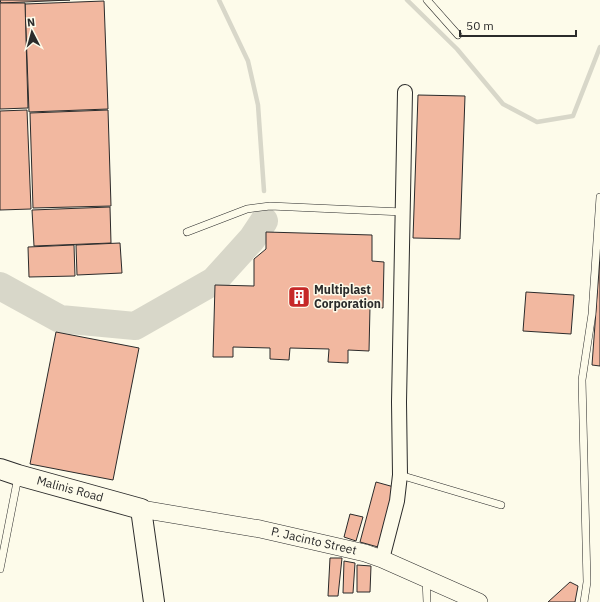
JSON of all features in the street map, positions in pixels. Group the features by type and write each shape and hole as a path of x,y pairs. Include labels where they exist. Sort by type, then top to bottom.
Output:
{"main road":[{"name":"Malinis Road","path":"9,472 141,509"},
{"path":"141,509 154,602"}],"street":[{"path":"382,559 397,501 400,475 399,402 405,92"},
{"name":"P. Jacinto Street","path":"141,509 260,529 366,553 480,602"}],"lane":[{"path":"427,0 458,35"},
{"path":"584,602 587,582 582,380 592,314 600,197"},
{"path":"187,232 247,209 270,206 403,212"},
{"path":"0,569 9,472"},
{"path":"400,475 502,505"},
{"path":"426,578 427,602"}],"building":[{"path":"0,0 70,0 1,3"},
{"path":"104,1 108,109 29,112 25,4"},
{"path":"0,3 25,3 28,108 0,109"},
{"path":"418,95 465,96 460,239 413,238"},
{"path":"27,110 31,209 0,210 0,111"},
{"path":"108,110 111,206 33,208 30,113"},
{"path":"110,207 111,243 34,246 32,210"},
{"name":"Multiplast Corporation","path":"266,232 372,235 372,261 384,262 383,308 370,307 369,351 348,350 348,363 328,362 329,349 290,348 289,360 270,359 270,348 233,347 233,357 213,357 215,285 254,286 254,259 266,249"},
{"path":"120,243 122,273 77,275 76,245"},
{"path":"74,245 75,276 29,277 28,247"},
{"path":"600,256 600,366 592,365"},
{"path":"526,292 574,295 571,334 523,331"},
{"path":"56,332 139,348 113,480 30,464"},
{"path":"376,482 394,487 378,547 360,542"},
{"path":"350,514 363,517 356,541 344,537"},
{"path":"330,558 342,558 338,596 328,596"},
{"path":"344,561 355,563 353,593 343,593"},
{"path":"357,565 371,566 370,592 357,592"},
{"path":"570,582 578,586 575,602 548,602"}],"waterway":[{"path":"219,0 248,61 258,105 264,191"},
{"path":"407,0 457,49 503,104 537,122 573,116 600,47"},
{"path":"0,286 60,319 135,326 214,281 252,239 264,221"}],"place":[{"name":"Multiplast Corporation","path":"299,297"}]}
